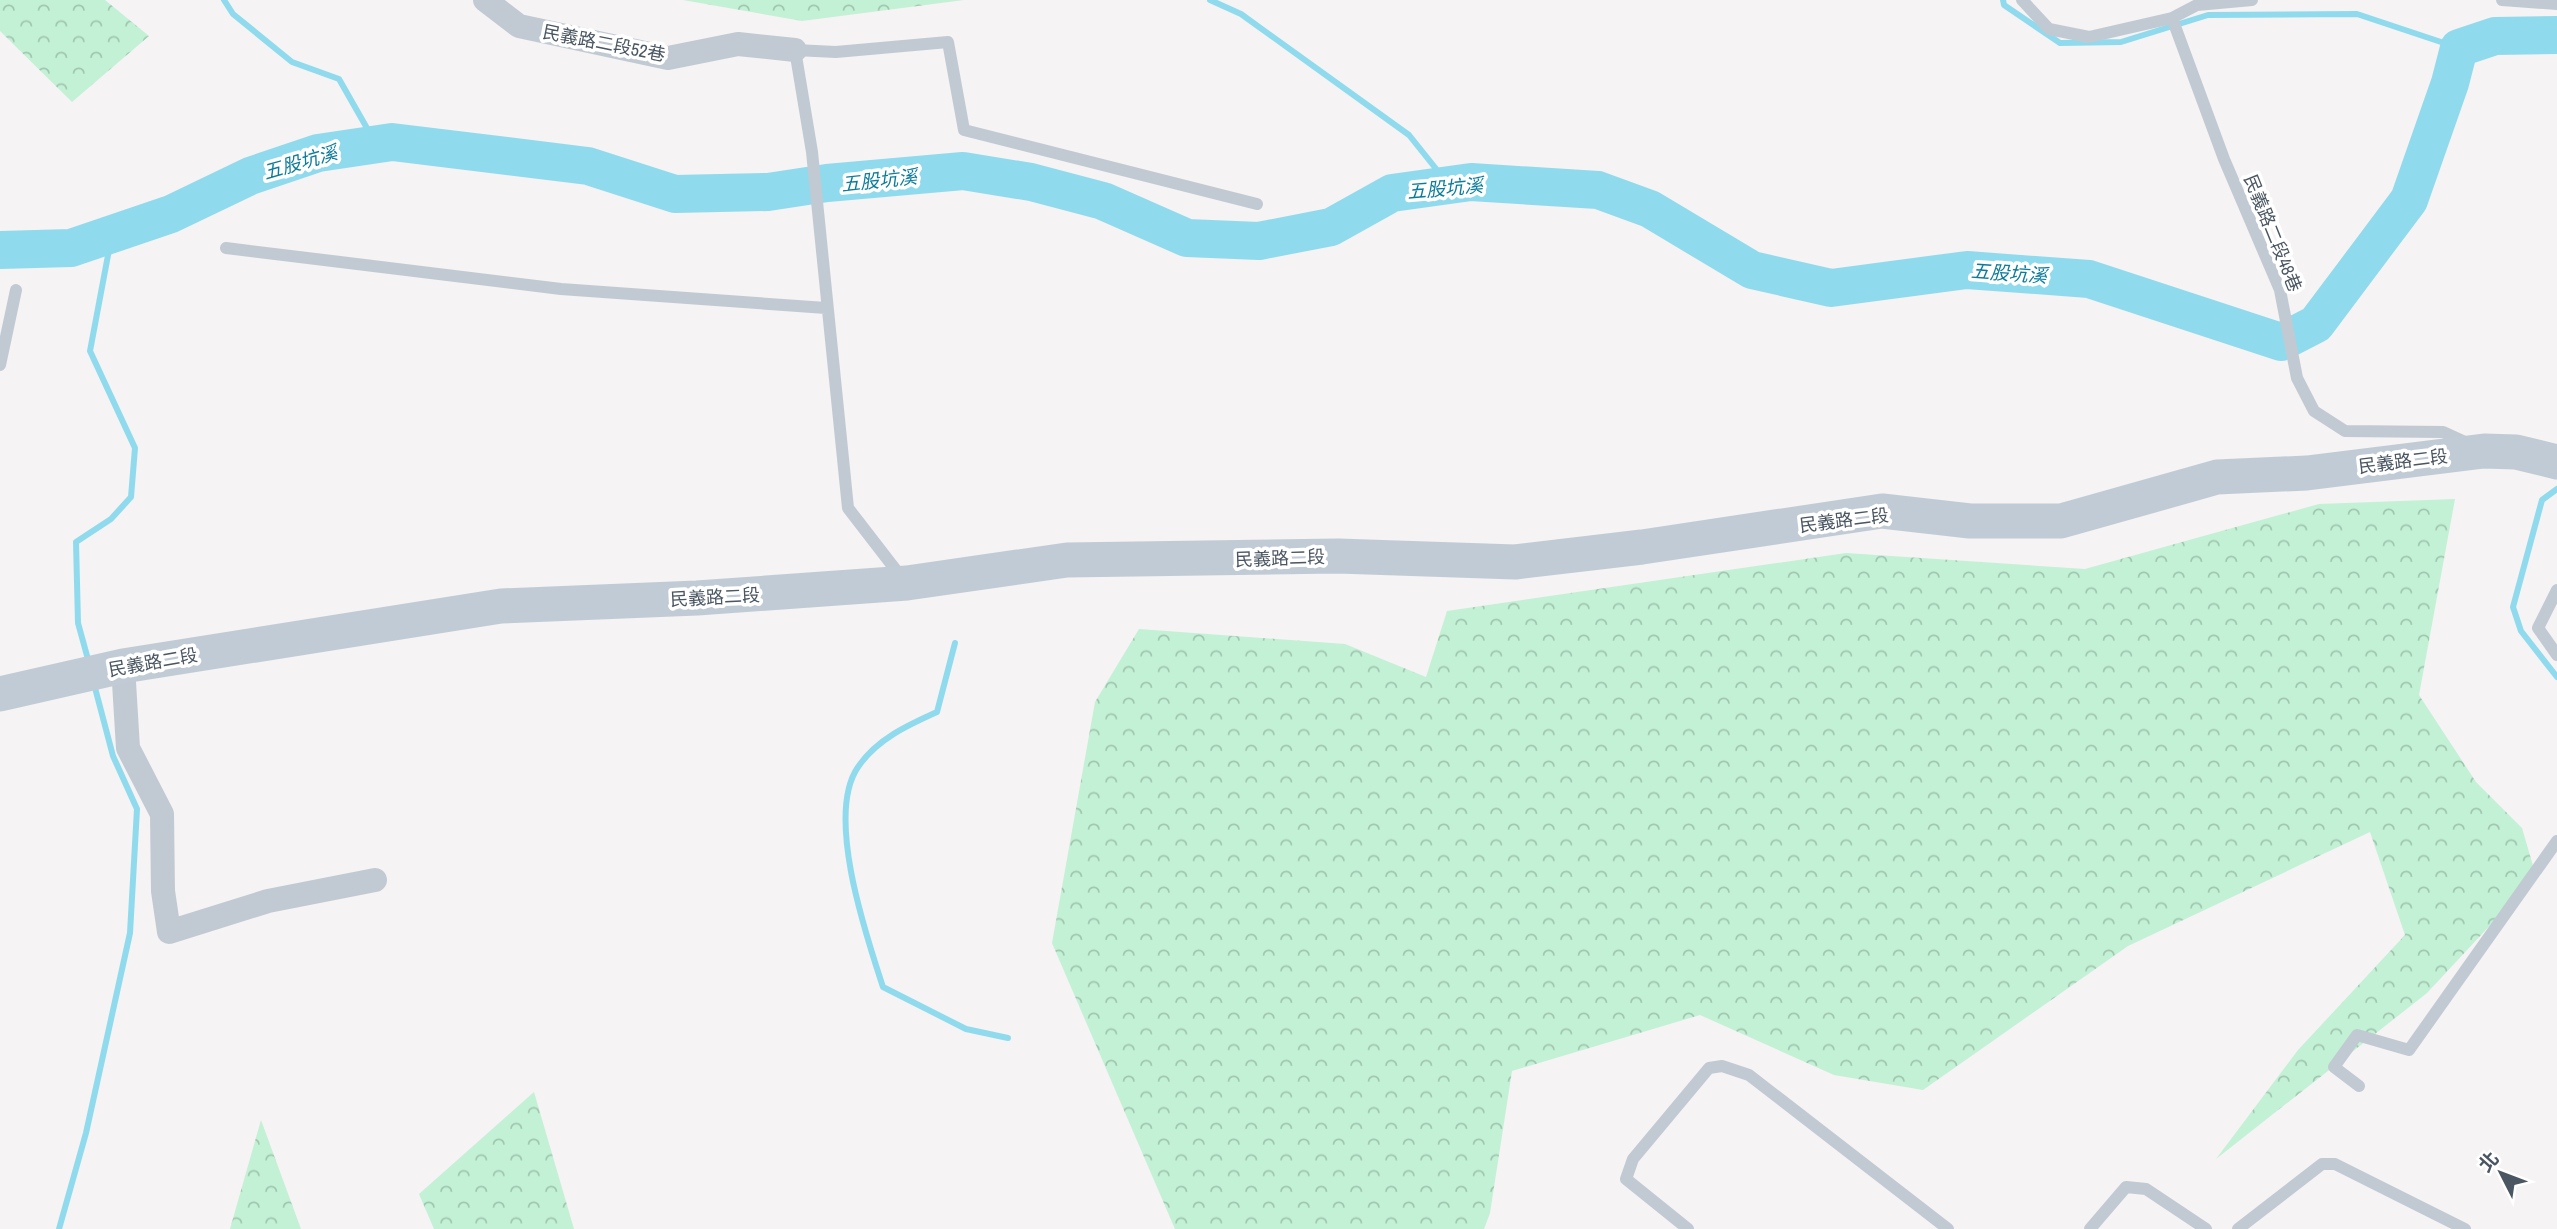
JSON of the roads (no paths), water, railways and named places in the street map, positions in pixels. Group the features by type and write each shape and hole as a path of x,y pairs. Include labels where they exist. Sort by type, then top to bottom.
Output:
{"main road":[{"name":"民義路二段","path":"0,694 102,671 501,606 697,598 907,583 1067,561 1339,556 1515,562 1642,547 1882,512 1970,521 2062,521 2217,477 2306,473 2484,451 2516,452 2557,462"}],"street":[{"name":"民義路二段52巷","path":"485,0 519,26 668,58 738,44 795,50"},
{"path":"102,671 128,748 162,814 163,891 169,932 268,901 375,880"}],"lane":[{"path":"2022,0 2049,29 2090,37 2172,18 2197,5 2252,0"},
{"path":"2502,0 2557,4"},
{"name":"民義路二段48巷","path":"2172,18 2224,159 2280,290 2297,378 2314,411 2345,431 2443,432 2484,451"},
{"path":"907,583 848,508 820,255 812,152 795,50 836,52 948,41 964,130 1257,204"},
{"path":"226,248 561,289 826,308"},
{"path":"0,365 16,290"},
{"path":"2557,590 2538,628 2557,655"},
{"path":"2359,1086 2334,1067 2357,1035 2409,1050 2557,841"},
{"path":"1688,1229 1626,1179 1633,1159 1709,1068 1722,1066 1749,1075 1948,1229"},
{"path":"2238,1229 2322,1164 2334,1164 2465,1229"},
{"path":"2091,1229 2126,1187 2146,1189 2206,1229"}],"waterway":[{"path":"224,0 233,14 292,62 339,79 376,144"},
{"path":"1210,0 1241,14 1409,135 1449,185"},
{"path":"2003,0 2004,5 2060,43 2121,42 2208,15 2357,14 2459,48"},
{"name":"五股坑溪","path":"0,250 71,248 171,214 250,176 318,153 392,142 588,166 675,194 768,192 827,183 963,171 1031,182 1103,201 1187,238 1259,241 1331,227 1392,193 1471,182 1598,190 1650,209 1752,270 1831,288 1967,270 2089,279 2281,342 2316,324 2409,200 2450,83 2459,48 2495,36 2557,35"},
{"path":"89,663 78,623 76,542 111,519 131,497 135,448 90,351 112,234"},
{"path":"2557,489 2542,500 2513,607 2521,631 2557,677"},
{"path":"955,643 937,712 884,741 874,748 858,767 849,788 847,844 859,907 883,987 966,1029 1008,1038"},
{"path":"59,1229 86,1133 130,933 137,809 113,756 94,684"}]}
